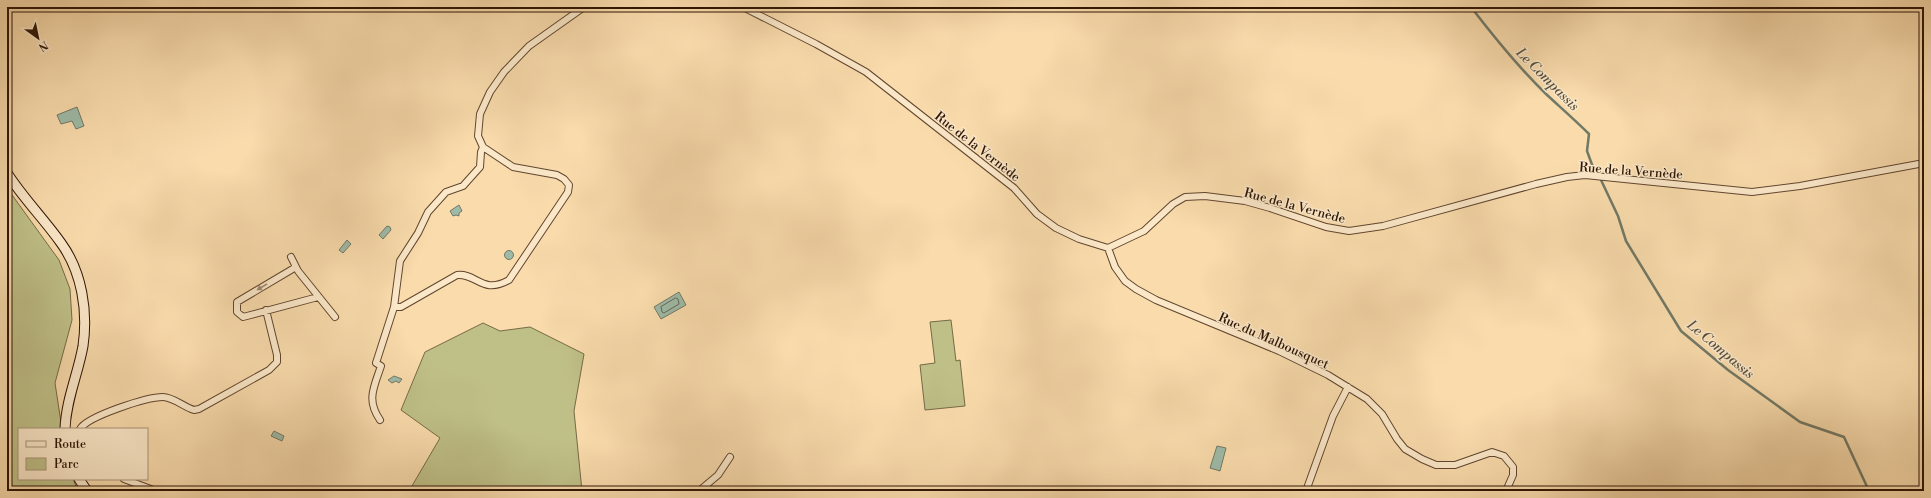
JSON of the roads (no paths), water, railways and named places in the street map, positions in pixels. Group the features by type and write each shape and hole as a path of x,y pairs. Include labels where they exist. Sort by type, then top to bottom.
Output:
{"main road":[{"path":"7,173 16,188 62,244 70,259 82,293 85,312 83,347 65,412 65,428"},
{"path":"80,480 87,491"}],"street":[{"path":"394,307 401,307 457,275 495,286 509,280 515,274 568,192 569,185 564,179 557,175 513,167 483,147 478,136 480,114 490,92 504,72 529,46 584,7"},
{"name":"Rue de la Vernède","path":"743,7 816,44 866,72 1014,188 1036,214 1056,228 1079,239 1108,248 1144,232 1173,204 1185,197 1205,196 1245,202 1270,208 1326,227 1349,231 1383,226 1491,195 1567,177 1585,176 1752,192 1800,186 1924,163"},
{"path":"380,420 371,404 381,366 376,364 394,307 400,261 414,240 434,204 446,192 463,186 480,167 481,152 483,147"},
{"name":"Rue du Malbousquet","path":"1108,248 1115,267 1125,281 1136,289 1156,300 1279,351 1348,387 1375,405 1405,449 1422,459 1436,465 1455,465 1492,452 1504,456 1513,467 1513,475 1506,491"},
{"path":"291,257 296,267 335,317"},
{"path":"296,267 238,302 237,312 243,317 318,297"},
{"path":"81,428 83,424 104,413 163,397 194,410 199,409 269,370 277,362 277,355 266,310"},
{"path":"1306,491 1333,416 1348,387"},
{"path":"699,491 718,476 730,457"},
{"path":"127,480 156,491"}],"water":[{"path":"77,107 84,126 76,129 72,121 61,124 57,115"},
{"path":"459,205 462,211 459,213 459,216 453,216 450,211"},
{"path":"387,226 390,227 391,230 383,239 379,235"},
{"path":"347,240 351,244 343,253 339,250"},
{"path":"507,251 511,251 513,255 511,259 507,259 505,257 505,253"},
{"path":"679,292 686,305 661,319 654,307"},
{"path":"394,376 402,379 399,383 396,381 392,383 388,380"},
{"path":"274,431 284,436 282,441 271,436"},
{"path":"1217,446 1226,448 1220,471 1210,468"}],"waterway":[{"name":"Le Compassis","path":"1471,7 1516,63 1546,94 1589,134 1587,151 1594,170"},
{"name":"Le Compassis","path":"1601,180 1618,216 1626,241 1681,331 1728,370 1800,422 1844,437 1869,491"}]}
